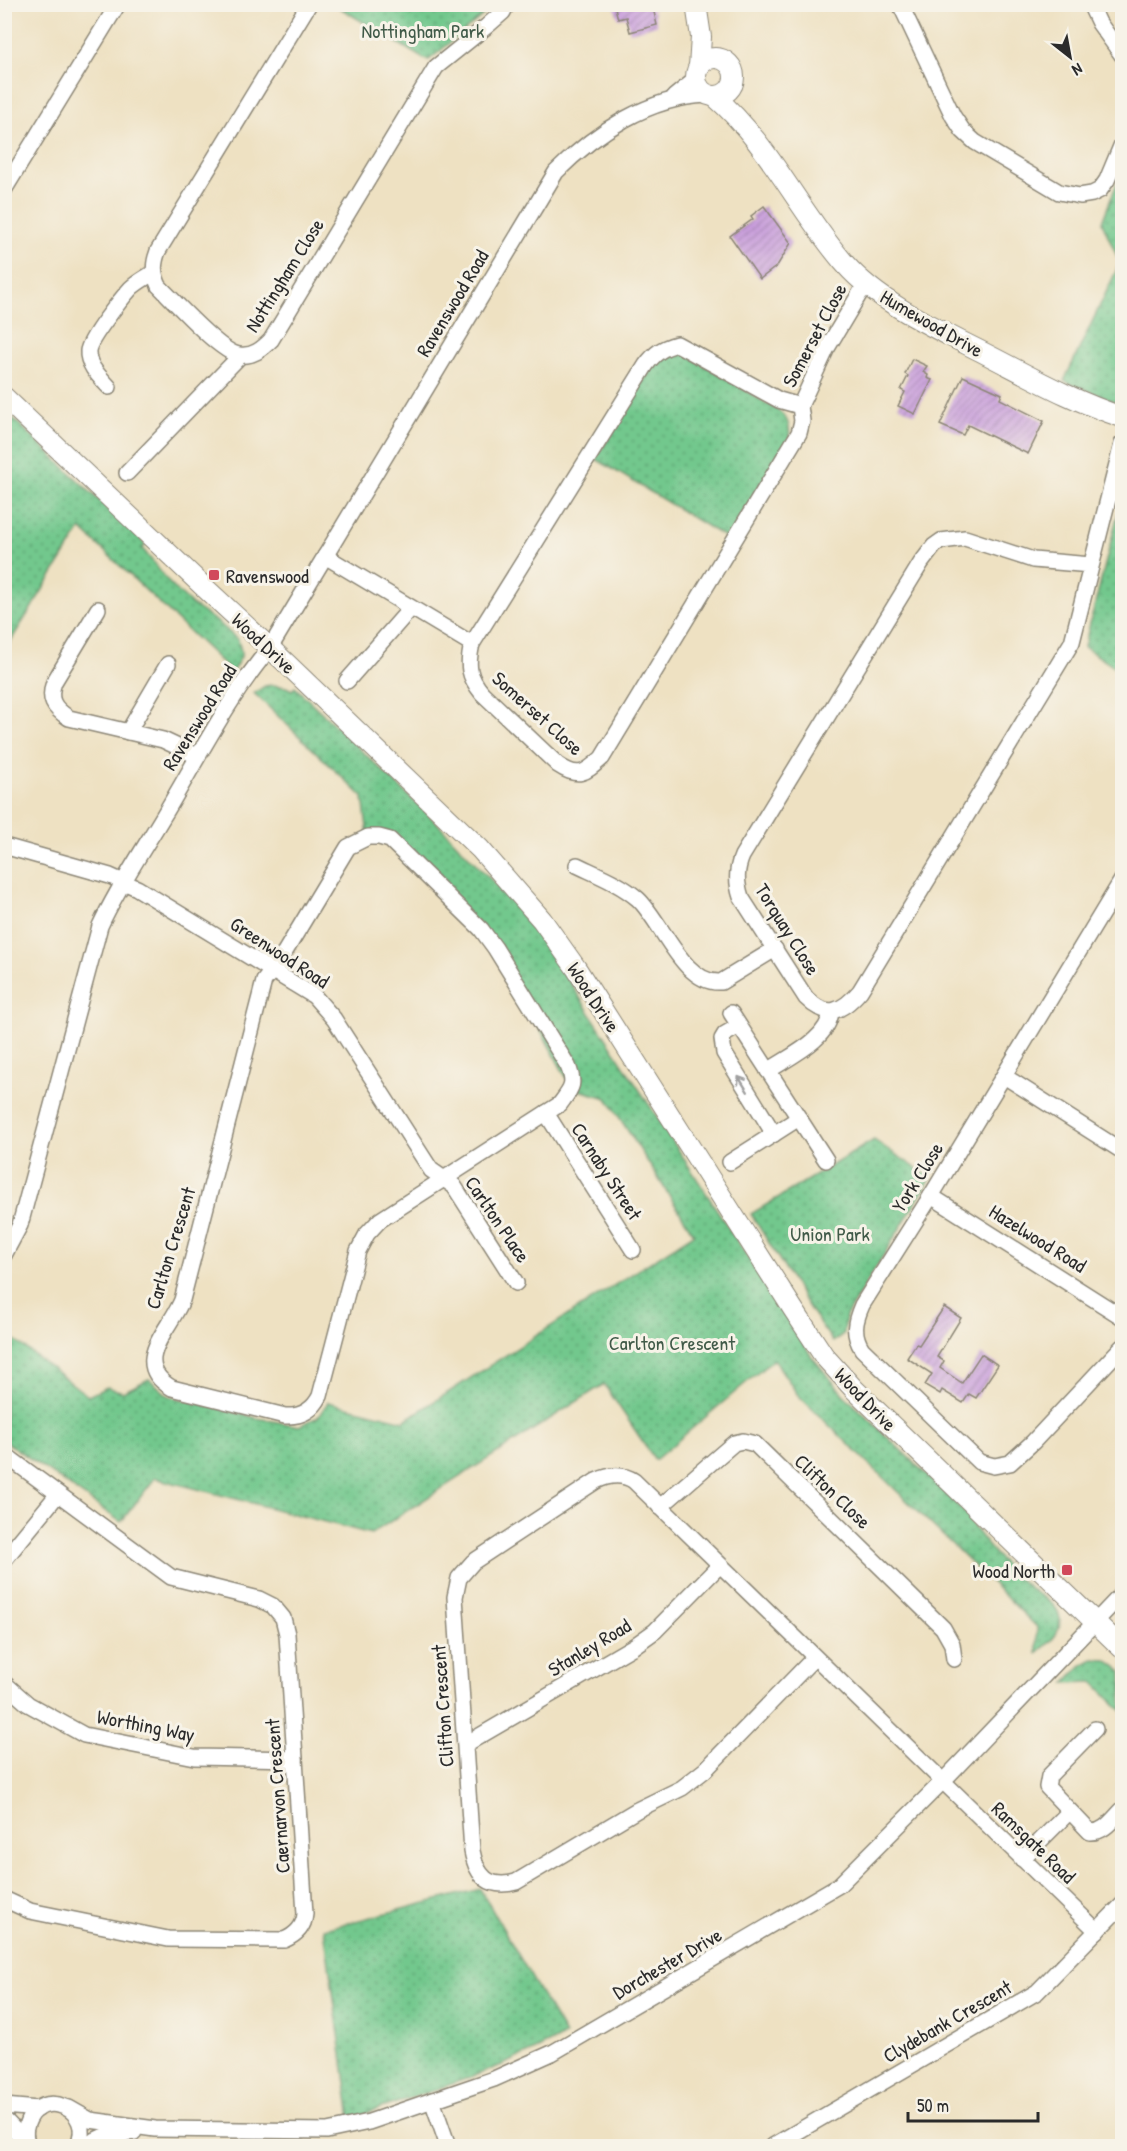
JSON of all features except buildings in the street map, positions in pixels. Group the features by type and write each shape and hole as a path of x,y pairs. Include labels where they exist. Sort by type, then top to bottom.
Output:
{"street":[{"path":"4,190 118,4"},
{"path":"109,387 96,373 90,360 88,350 94,337 132,287 154,272 154,261 158,251 309,4"},
{"name":"Nottingham Close","path":"154,272 159,286 224,348 240,356 254,354 261,350 271,340 436,67 503,12 507,4"},
{"path":"900,4 953,116 963,131 975,142 1059,192 1080,196 1092,194 1100,189 1107,180 1122,144"},
{"path":"1089,4 1099,23 1122,55"},
{"path":"696,5 723,60 732,69 734,82 726,93 704,84"},
{"path":"696,5 704,84"},
{"path":"704,84 710,59 723,60"},
{"name":"Humewood Drive","path":"734,82 762,147"},
{"name":"Ravenswood Road","path":"4,1255 20,1225 100,926 114,896 197,756 258,662 270,648 556,172 582,147 607,129 704,84"},
{"name":"Humewood Drive","path":"704,84 762,147 830,245 847,266 866,283 896,306 929,325 1058,391 1122,417"},
{"name":"Somerset Close","path":"800,406 779,400 677,344 664,347 655,353 472,644 468,662 473,682 482,693 564,769 575,774 593,766 602,758 799,433 802,422 800,406 826,350 866,283"},
{"path":"127,473 240,356"},
{"name":"Wood Drive","path":"4,397 480,849 542,920 576,968 824,1356 854,1389 1122,1648"},
{"path":"768,1071 816,1038 827,1024 831,1012 847,1005 860,991 1072,642 1122,444"},
{"name":"Torquay Close","path":"831,1012 820,1009 806,998 741,897 736,875 742,856 921,562 934,546 941,541 964,538 1033,560 1091,565"},
{"path":"325,556 472,644"},
{"path":"347,681 411,608"},
{"path":"98,609 54,682 50,694 52,704 69,718 163,740 197,756"},
{"path":"128,732 168,664"},
{"name":"Carlton Crescent","path":"368,837 390,840 481,929 568,1066 573,1078 572,1088 560,1104 546,1113 380,1220 362,1242 320,1396 317,1403 304,1413 285,1416 172,1388 159,1379 153,1364 154,1348 172,1321 182,1300 264,981 348,847 368,837"},
{"name":"Greenwood Road","path":"4,846 110,876 123,882 273,969 314,996 325,1007 431,1170 444,1179"},
{"path":"577,866 613,882 641,902 681,958 703,979 721,982 775,949"},
{"name":"York Close","path":"1122,880 931,1196 862,1305 855,1322 857,1341 862,1349 979,1462 993,1466 1010,1463 1033,1442 1122,1347"},
{"path":"774,1134 724,1053 722,1040 735,1019 826,1160"},
{"path":"1004,1076 1122,1151"},
{"name":"Carnaby Street","path":"546,1113 633,1250"},
{"path":"730,1162 799,1118"},
{"name":"Carlton Place","path":"444,1179 454,1186 516,1284"},
{"name":"Hazelwood Road","path":"931,1196 1122,1317"},
{"name":"Clifton Close","path":"660,1507 734,1443 743,1441 755,1444 943,1628 952,1644 954,1659"},
{"name":"Caernarvon Crescent","path":"4,1454 171,1577 259,1599 273,1606 283,1618 287,1634 305,1914 300,1928 291,1937 277,1941 168,1939 30,1911 4,1899"},
{"name":"Clifton Crescent","path":"814,1658 705,1770 682,1788 637,1810 516,1882 498,1884 483,1878 475,1866 472,1851 455,1597 459,1578 473,1562 607,1476 627,1477 660,1507 942,1782"},
{"path":"4,1560 58,1494"},
{"name":"Stanley Road","path":"466,1744 634,1646 655,1631 719,1566"},
{"name":"Dorchester Drive","path":"69,2108 90,2120 155,2129 327,2131 357,2125 494,2079 552,2053 839,1885 942,1782 1122,1594"},
{"name":"Worthing Way","path":"4,1683 27,1704 84,1735 194,1757 295,1759"},
{"path":"1095,1729 1047,1779 1047,1787 1049,1792 1086,1829 1095,1832 1104,1829 1122,1810"},
{"name":"Ramsgate Road","path":"942,1782 1097,1931"},
{"path":"1022,1859 1069,1812"},
{"name":"Clydebank Crescent","path":"772,2146 1024,2001 1047,1984 1122,1905"},
{"path":"432,2100 448,2146"},
{"path":"28,2144 25,2130 29,2118 38,2109 48,2104 59,2104 69,2108 77,2117 82,2128 81,2140 77,2146"},
{"path":"4,2106 38,2109"},
{"path":"4,2119 28,2144"},
{"name":"Dorchester Drive","path":"83,2146 102,2138 155,2129"}],"green space":[{"name":"Nottingham Park","path":"335,5 495,5 429,60"},
{"path":"1122,170 1122,404 1064,381 1120,263 1102,222"},
{"path":"673,352 686,354 779,411 788,423 789,438 728,539 596,459 656,360"},
{"path":"4,410 146,545 142,548 170,584 192,605 219,623 238,640 241,657 232,672 81,529 5,650"},
{"path":"1122,498 1122,672 1084,647"},
{"name":"Carlton Crescent","path":"272,685 292,690 295,687 442,828 513,903 564,973 812,1357 843,1394 972,1519 969,1521 1008,1569 1055,1608 1060,1621 1057,1632 1051,1641 1037,1653 1037,1627 798,1395 774,1359 655,1460 604,1384 371,1534 155,1478 121,1522 5,1441 4,1332 88,1396 107,1387 123,1392 149,1379 169,1396 299,1426 318,1417 328,1402 404,1421 694,1234 607,1098 572,1088 496,947 390,838 368,835 363,797 254,693 265,686"},
{"name":"Union Park","path":"874,1140 931,1178 846,1316 844,1333 833,1342 811,1311 751,1214"},
{"path":"1093,1659 1107,1660 1122,1671 1122,1711 1093,1682 1065,1683 1081,1666"},
{"path":"480,1889 565,2035 487,2071 351,2118 324,1929"}],"place":[{"name":"Ravenswood","path":"214,575"},
{"name":"Wood North","path":"1067,1570"}]}
